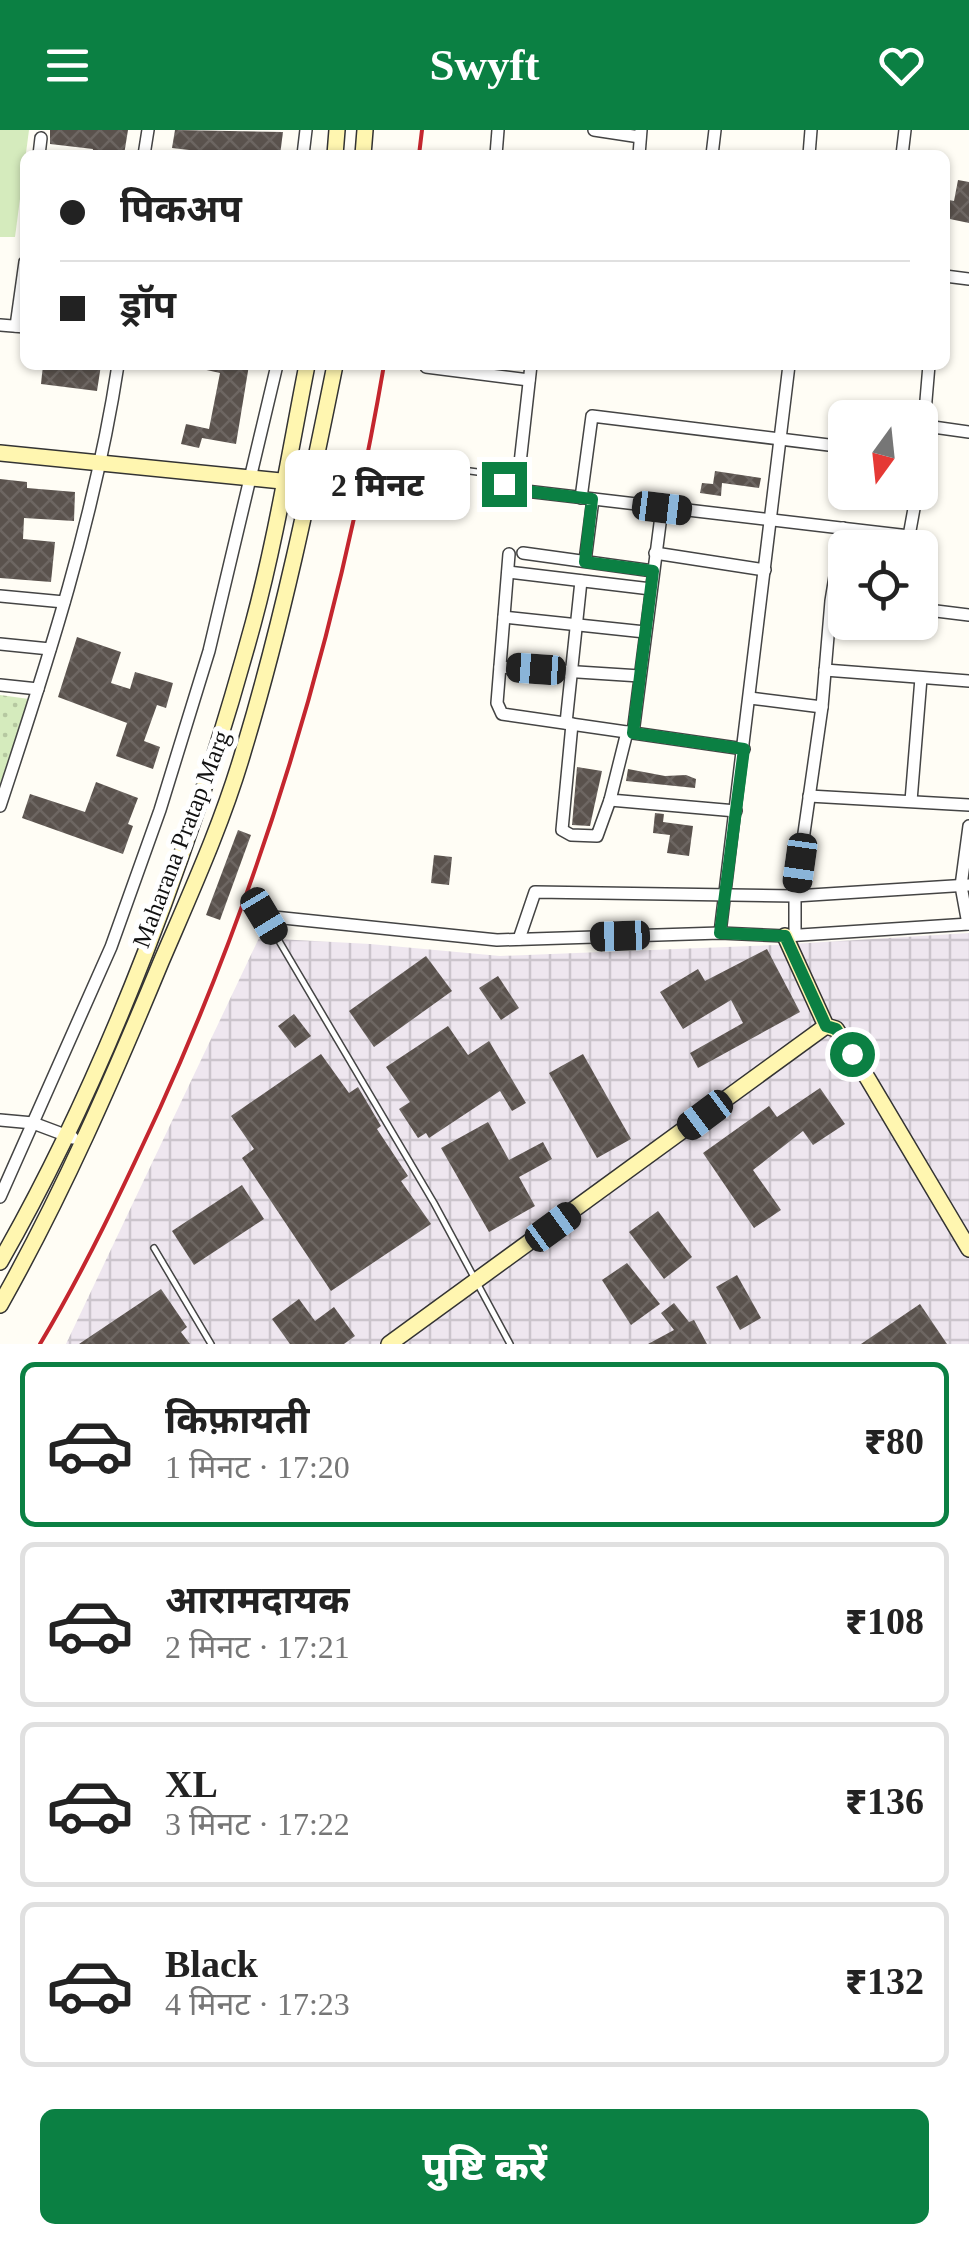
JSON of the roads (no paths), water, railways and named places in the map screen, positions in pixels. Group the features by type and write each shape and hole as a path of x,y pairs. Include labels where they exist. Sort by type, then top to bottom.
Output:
{"main road":[{"name":"Maharana Pratap Marg","path":"0,1262 66,1134 174,876 254,621 306,370"},
{"name":"Maharana Pratap Marg","path":"0,1305 81,1143 192,888 244,752 311,484 334,370"},
{"path":"0,453 311,484"},
{"path":"790,936 826,1026"},
{"path":"389,1344 826,1026 836,1029 868,1079 969,1250"}],"street":[{"path":"594,130 640,133"},
{"path":"40,150 42,138"},
{"path":"0,806 64,602 101,462 117,370"},
{"path":"0,1197 110,947 160,810 210,650 276,370"},
{"path":"456,370 530,380"},
{"path":"531,370 517,490 852,530"},
{"path":"720,933 787,370"},
{"path":"927,400 929,370"},
{"path":"585,562 592,416 828,445"},
{"path":"938,428 969,432"},
{"path":"581,581 571,672 562,830 571,835 595,837 630,732 662,508"},
{"path":"523,553 653,571"},
{"path":"655,553 765,570"},
{"path":"509,554 499,712 744,749"},
{"path":"508,572 651,590"},
{"path":"0,596 64,602"},
{"path":"938,611 969,615"},
{"path":"504,616 646,632"},
{"path":"790,936 822,707 828,636"},
{"path":"0,644 50,649"},
{"path":"500,667 640,676"},
{"path":"825,670 969,681"},
{"path":"911,801 921,678"},
{"path":"0,685 38,689"},
{"path":"750,698 822,707"},
{"path":"809,796 969,805"},
{"path":"610,800 736,811"},
{"path":"264,916 497,940 720,933 790,936 968,924 965,885 969,826"},
{"path":"519,939 536,892 795,896 965,885"},
{"path":"0,1120 33,1123 81,1143"}],"lane":[{"path":"426,465 492,474 504,484 518,485"},
{"path":"264,916 434,1203 510,1344"},
{"path":"154,1248 212,1344"}],"railway":[{"path":"420,150 422,130"},
{"path":"40,1344 88,1257 160,1108 234,928 296,744 322,651 383,370"}]}
